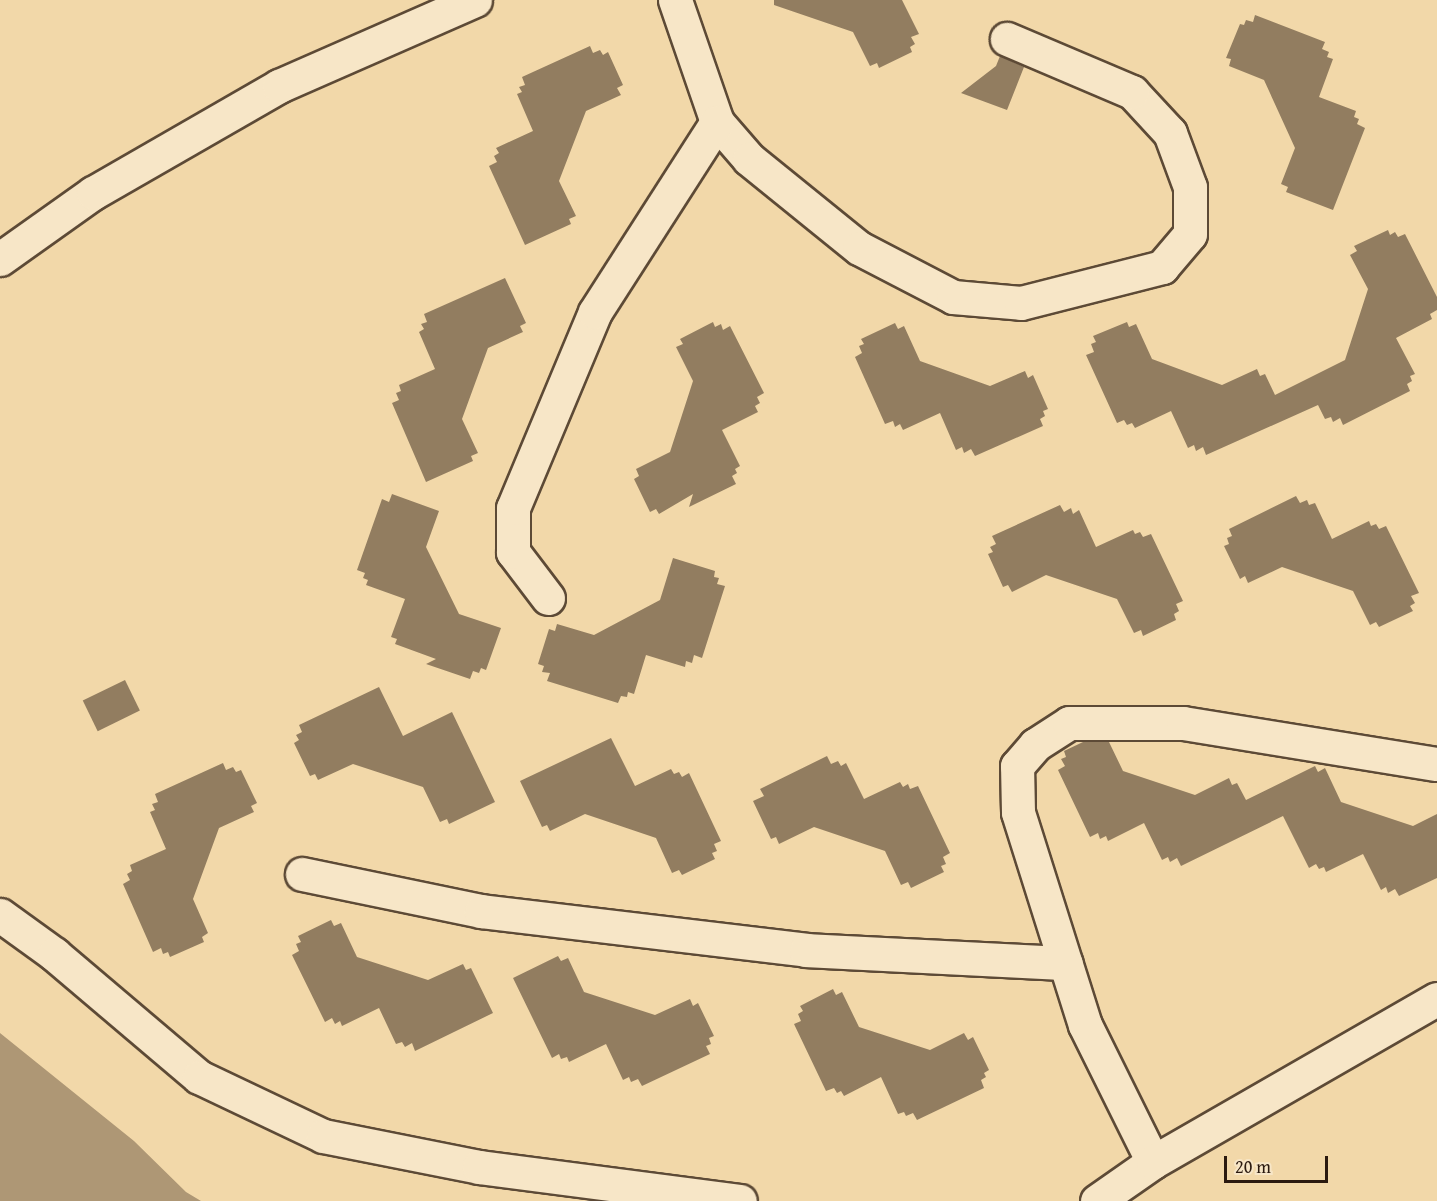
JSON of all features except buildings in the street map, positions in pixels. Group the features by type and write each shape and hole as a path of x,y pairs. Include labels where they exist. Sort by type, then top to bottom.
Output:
{"street":[{"path":"0,259 93,193 279,86 475,0"},
{"path":"675,0 717,122 749,159 859,248 953,297 1022,303 1162,267 1190,234 1190,187 1170,133 1132,92 1007,39"},
{"path":"548,598 513,552 513,508 595,312 717,122"},
{"path":"1153,1162 1085,1025 1018,812 1017,766 1035,746 1069,723 1183,723 1437,764"},
{"path":"302,874 481,911 771,945 1066,963"},
{"path":"0,915 54,954 199,1077 323,1136 479,1167 740,1201"},
{"path":"1097,1201 1153,1162 1437,999"}],"shaded area":[{"path":"0,1033 134,1141 186,1192 201,1201 0,1201"}]}
